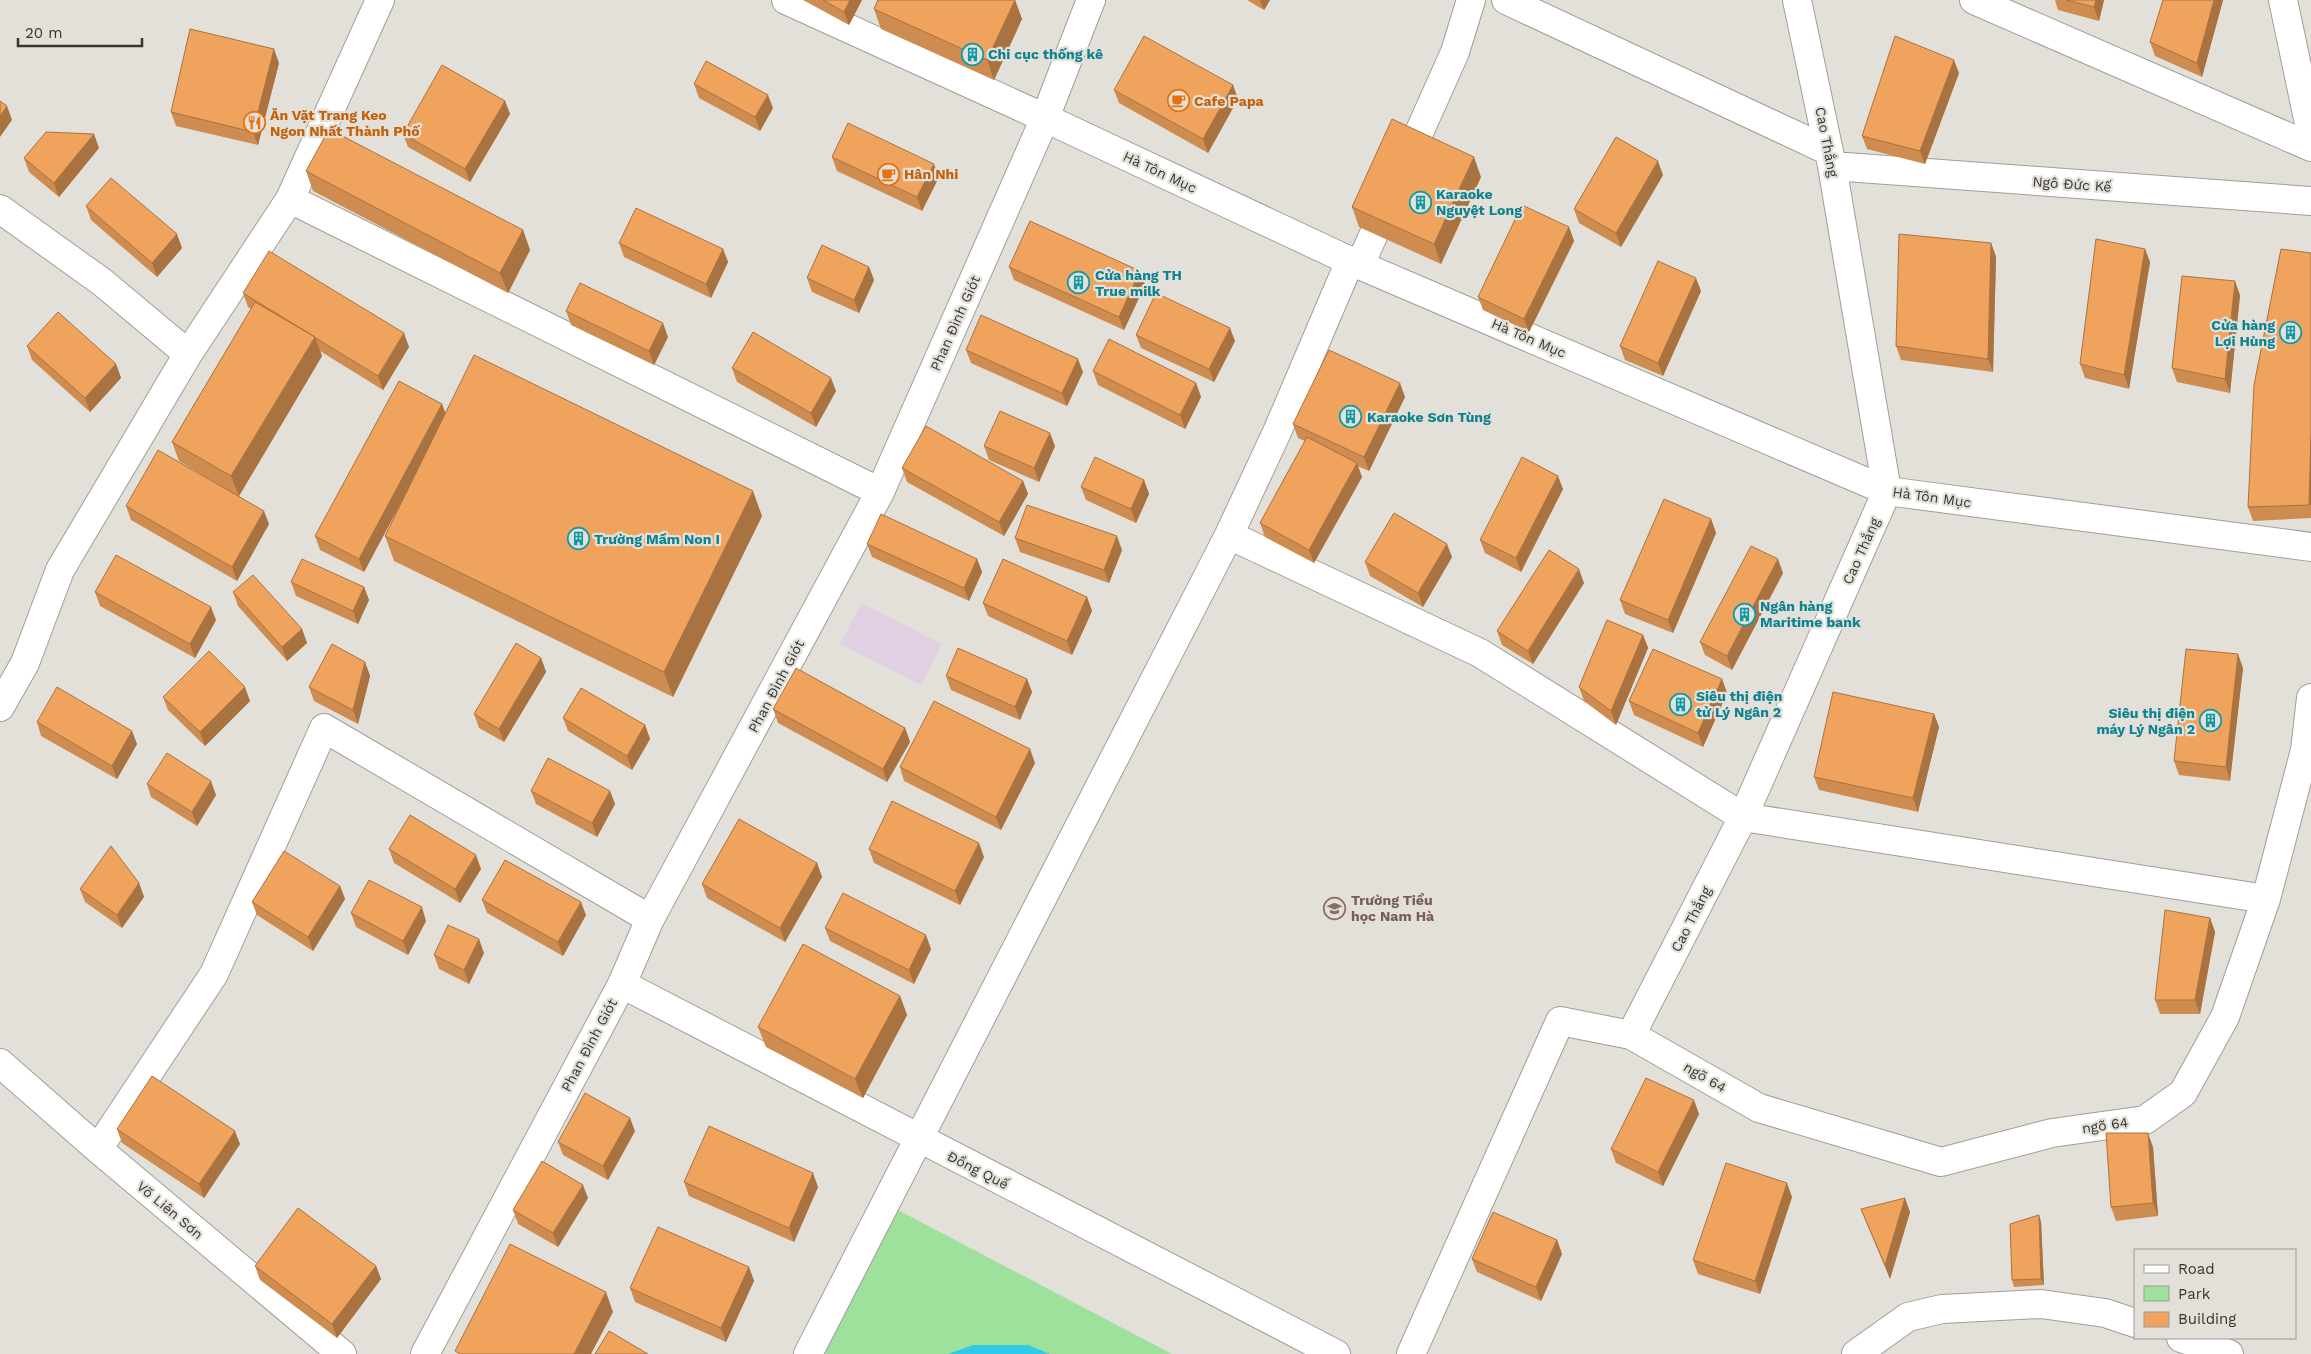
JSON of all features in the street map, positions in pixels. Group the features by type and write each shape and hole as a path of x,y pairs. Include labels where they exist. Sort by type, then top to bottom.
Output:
{"street":[{"path":"0,708 25,663 60,570 188,354 290,199 380,0"},
{"name":"Hà Tôn Mục","path":"786,0 1045,118 1355,263 1887,492 2311,547"},
{"name":"Phan Đình Giót","path":"425,1354 622,984 650,919 880,492 1045,118 1091,0"},
{"path":"808,1354 1229,535 1455,52 1470,0"},
{"path":"1506,0 1831,159"},
{"name":"Cao Thắng","path":"1631,1034 1743,817 1887,492 1831,159 1797,0"},
{"path":"1974,0 2311,147"},
{"path":"2284,0 2311,133"},
{"name":"Ngô Đức Kế","path":"1831,159 2311,201"},
{"path":"290,199 880,492"},
{"path":"0,208 102,282 188,354"},
{"path":"1229,535 1480,653 1743,817 2266,900"},
{"name":"ngõ 64","path":"1631,1034 1759,1108 1941,1162 2052,1133 2145,1120 2183,1093 2225,1017 2266,900 2305,750 2311,698"},
{"path":"98,1149 214,974 324,728 650,919"},
{"name":"Đồng Quế","path":"622,984 1336,1354"},
{"path":"1411,1354 1560,1022 1631,1034"},
{"name":"Võ Liên Sơn","path":"6,1077 98,1149 342,1354"},
{"path":"1856,1354 1908,1317 1942,1309 2041,1304 2105,1313 2134,1322"},
{"path":"2185,1339 2230,1354"}],"shaded area":[{"path":"861,603 942,644 921,685 840,644"}],"green space":[{"path":"896,1209 1172,1354 814,1354"}],"water":[{"path":"973,1345 1028,1345 1050,1354 948,1354"}],"building":[{"path":"823,0 850,0 844,12"},
{"name":"Chi cục thống kê","path":"878,0 1015,0 987,60 874,9"},
{"path":"2066,0 2096,0 2094,7"},
{"path":"2163,0 2214,0 2197,63 2150,42"},
{"path":"190,29 274,49 253,132 171,112"},
{"name":"Cafe Papa","path":"1144,36 1233,85 1203,139 1114,90"},
{"path":"1895,36 1954,60 1920,151 1862,136"},
{"path":"706,61 768,95 755,117 694,84"},
{"path":"442,65 505,101 465,169 403,134"},
{"path":"0,101 7,106 0,116"},
{"name":"Karaoke Nguyệt Long","path":"1392,119 1474,157 1434,244 1352,207"},
{"name":"Hân Nhi","path":"848,123 934,164 917,197 832,157"},
{"path":"329,129 523,230 500,273 306,171"},
{"path":"46,132 94,134 54,183 24,158"},
{"path":"1616,137 1658,161 1616,233 1574,209"},
{"path":"111,178 177,234 152,263 86,206"},
{"path":"1522,205 1569,227 1524,319 1478,297"},
{"path":"636,208 723,249 706,284 619,243"},
{"name":"Cửa hàng TH True milk","path":"1030,221 1140,271 1119,317 1009,267"},
{"path":"1899,234 1991,243 1988,359 1896,346"},
{"path":"2096,239 2145,249 2124,375 2080,364"},
{"path":"822,245 869,267 854,300 807,278"},
{"path":"2281,249 2311,253 2309,505 2248,507 2254,385"},
{"path":"269,251 404,333 378,376 243,293"},
{"path":"1658,261 1696,278 1658,363 1620,346"},
{"path":"2182,276 2235,281 2225,379 2172,368"},
{"path":"580,283 663,323 649,351 566,311"},
{"path":"1156,293 1230,328 1209,369 1136,335"},
{"path":"255,302 315,337 231,476 172,442"},
{"path":"58,312 116,364 85,398 27,346"},
{"path":"981,315 1078,359 1062,393 966,350"},
{"path":"753,332 831,378 811,413 732,368"},
{"path":"1109,339 1196,383 1180,415 1093,371"},
{"name":"Karaoke Sơn Tùng","path":"1329,350 1400,383 1364,457 1293,424"},
{"name":"Trường Mầm Non I","path":"474,355 753,491 664,672 385,536"},
{"path":"399,381 442,404 359,559 315,536"},
{"path":"1000,411 1050,433 1034,468 984,446"},
{"path":"926,426 1023,481 999,522 902,468"},
{"path":"1307,437 1357,463 1309,550 1260,523"},
{"path":"158,450 264,511 232,567 126,506"},
{"path":"1095,457 1144,480 1131,509 1081,487"},
{"path":"1522,457 1558,476 1516,558 1480,540"},
{"path":"1664,499 1711,519 1668,620 1620,600"},
{"path":"1027,505 1117,536 1104,570 1015,538"},
{"path":"1394,513 1447,544 1418,593 1365,562"},
{"path":"881,514 977,559 964,588 867,544"},
{"path":"1751,546 1778,559 1727,656 1700,642"},
{"path":"1549,550 1579,569 1528,651 1497,631"},
{"path":"116,555 211,607 190,644 95,592"},
{"path":"302,559 364,587 353,611 291,582"},
{"path":"1003,559 1087,597 1067,641 983,603"},
{"path":"253,575 302,629 282,647 233,592"},
{"path":"1607,620 1643,635 1611,711 1579,687"},
{"path":"516,643 541,658 499,729 474,714"},
{"path":"332,644 365,662 353,710 309,687"},
{"path":"958,648 1027,679 1015,707 946,676"},
{"name":"Siêu thị điện tử Lý Ngân 2","path":"1653,649 1722,679 1698,733 1629,701"},
{"name":"Siêu thị điện máy Lý Ngân 2","path":"2186,649 2238,654 2226,767 2174,761"},
{"path":"209,651 245,687 200,732 163,697"},
{"path":"796,668 905,728 883,769 773,709"},
{"path":"57,687 132,731 112,766 37,722"},
{"path":"581,688 645,725 627,756 563,718"},
{"path":"1833,692 1934,714 1913,798 1814,777"},
{"path":"934,701 1030,749 996,817 900,767"},
{"path":"167,753 211,781 192,812 147,784"},
{"path":"548,758 610,791 592,823 531,791"},
{"path":"892,801 979,843 955,891 869,849"},
{"path":"410,815 476,855 455,889 389,849"},
{"path":"739,819 817,863 780,928 702,884"},
{"path":"111,846 139,883 117,915 80,889"},
{"path":"284,851 340,886 308,937 252,902"},
{"path":"505,860 581,902 558,942 482,900"},
{"path":"369,880 422,907 403,941 351,913"},
{"path":"843,893 926,935 909,970 825,928"},
{"path":"2165,910 2210,918 2195,1000 2155,1000"},
{"path":"448,925 479,939 464,970 434,955"},
{"path":"803,944 900,996 855,1079 758,1027"},
{"path":"152,1076 235,1131 199,1184 117,1129"},
{"path":"1646,1078 1694,1100 1658,1172 1611,1149"},
{"path":"585,1093 630,1118 603,1166 558,1142"},
{"path":"709,1126 813,1173 789,1228 684,1182"},
{"path":"2106,1133 2148,1133 2153,1203 2111,1207"},
{"path":"542,1161 583,1185 553,1233 513,1210"},
{"path":"1726,1163 1787,1183 1755,1281 1693,1260"},
{"path":"1905,1198 1885,1265 1861,1209"},
{"path":"298,1208 376,1266 332,1324 255,1266"},
{"path":"1493,1212 1557,1240 1536,1287 1472,1259"},
{"path":"2039,1215 2041,1279 2012,1280 2010,1224"},
{"path":"658,1227 749,1267 721,1328 630,1288"},
{"path":"510,1244 606,1292 574,1354 460,1354 455,1351"},
{"path":"609,1331 648,1354 595,1354"}],"place":[{"name":"Chi cục thống kê","path":"972,54"},
{"name":"Cafe Papa","path":"1178,101"},
{"name":"Ăn Vặt Trang Keo Ngon Nhất Thành Phố","path":"254,123"},
{"name":"Hân Nhi","path":"888,174"},
{"name":"Karaoke Nguyệt Long","path":"1420,202"},
{"name":"Cửa hàng TH True milk","path":"1079,283"},
{"name":"Cửa hàng Lợi Hùng","path":"2291,333"},
{"name":"Karaoke Sơn Tùng","path":"1351,417"},
{"name":"Trường Mầm Non I","path":"578,539"},
{"name":"Ngân hàng Maritime bank","path":"1744,614"},
{"name":"Siêu thị điện tử Lý Ngân 2","path":"1680,704"},
{"name":"Siêu thị điện máy Lý Ngân 2","path":"2211,721"},
{"name":"Trường Tiểu học Nam Hà","path":"1335,908"}]}
